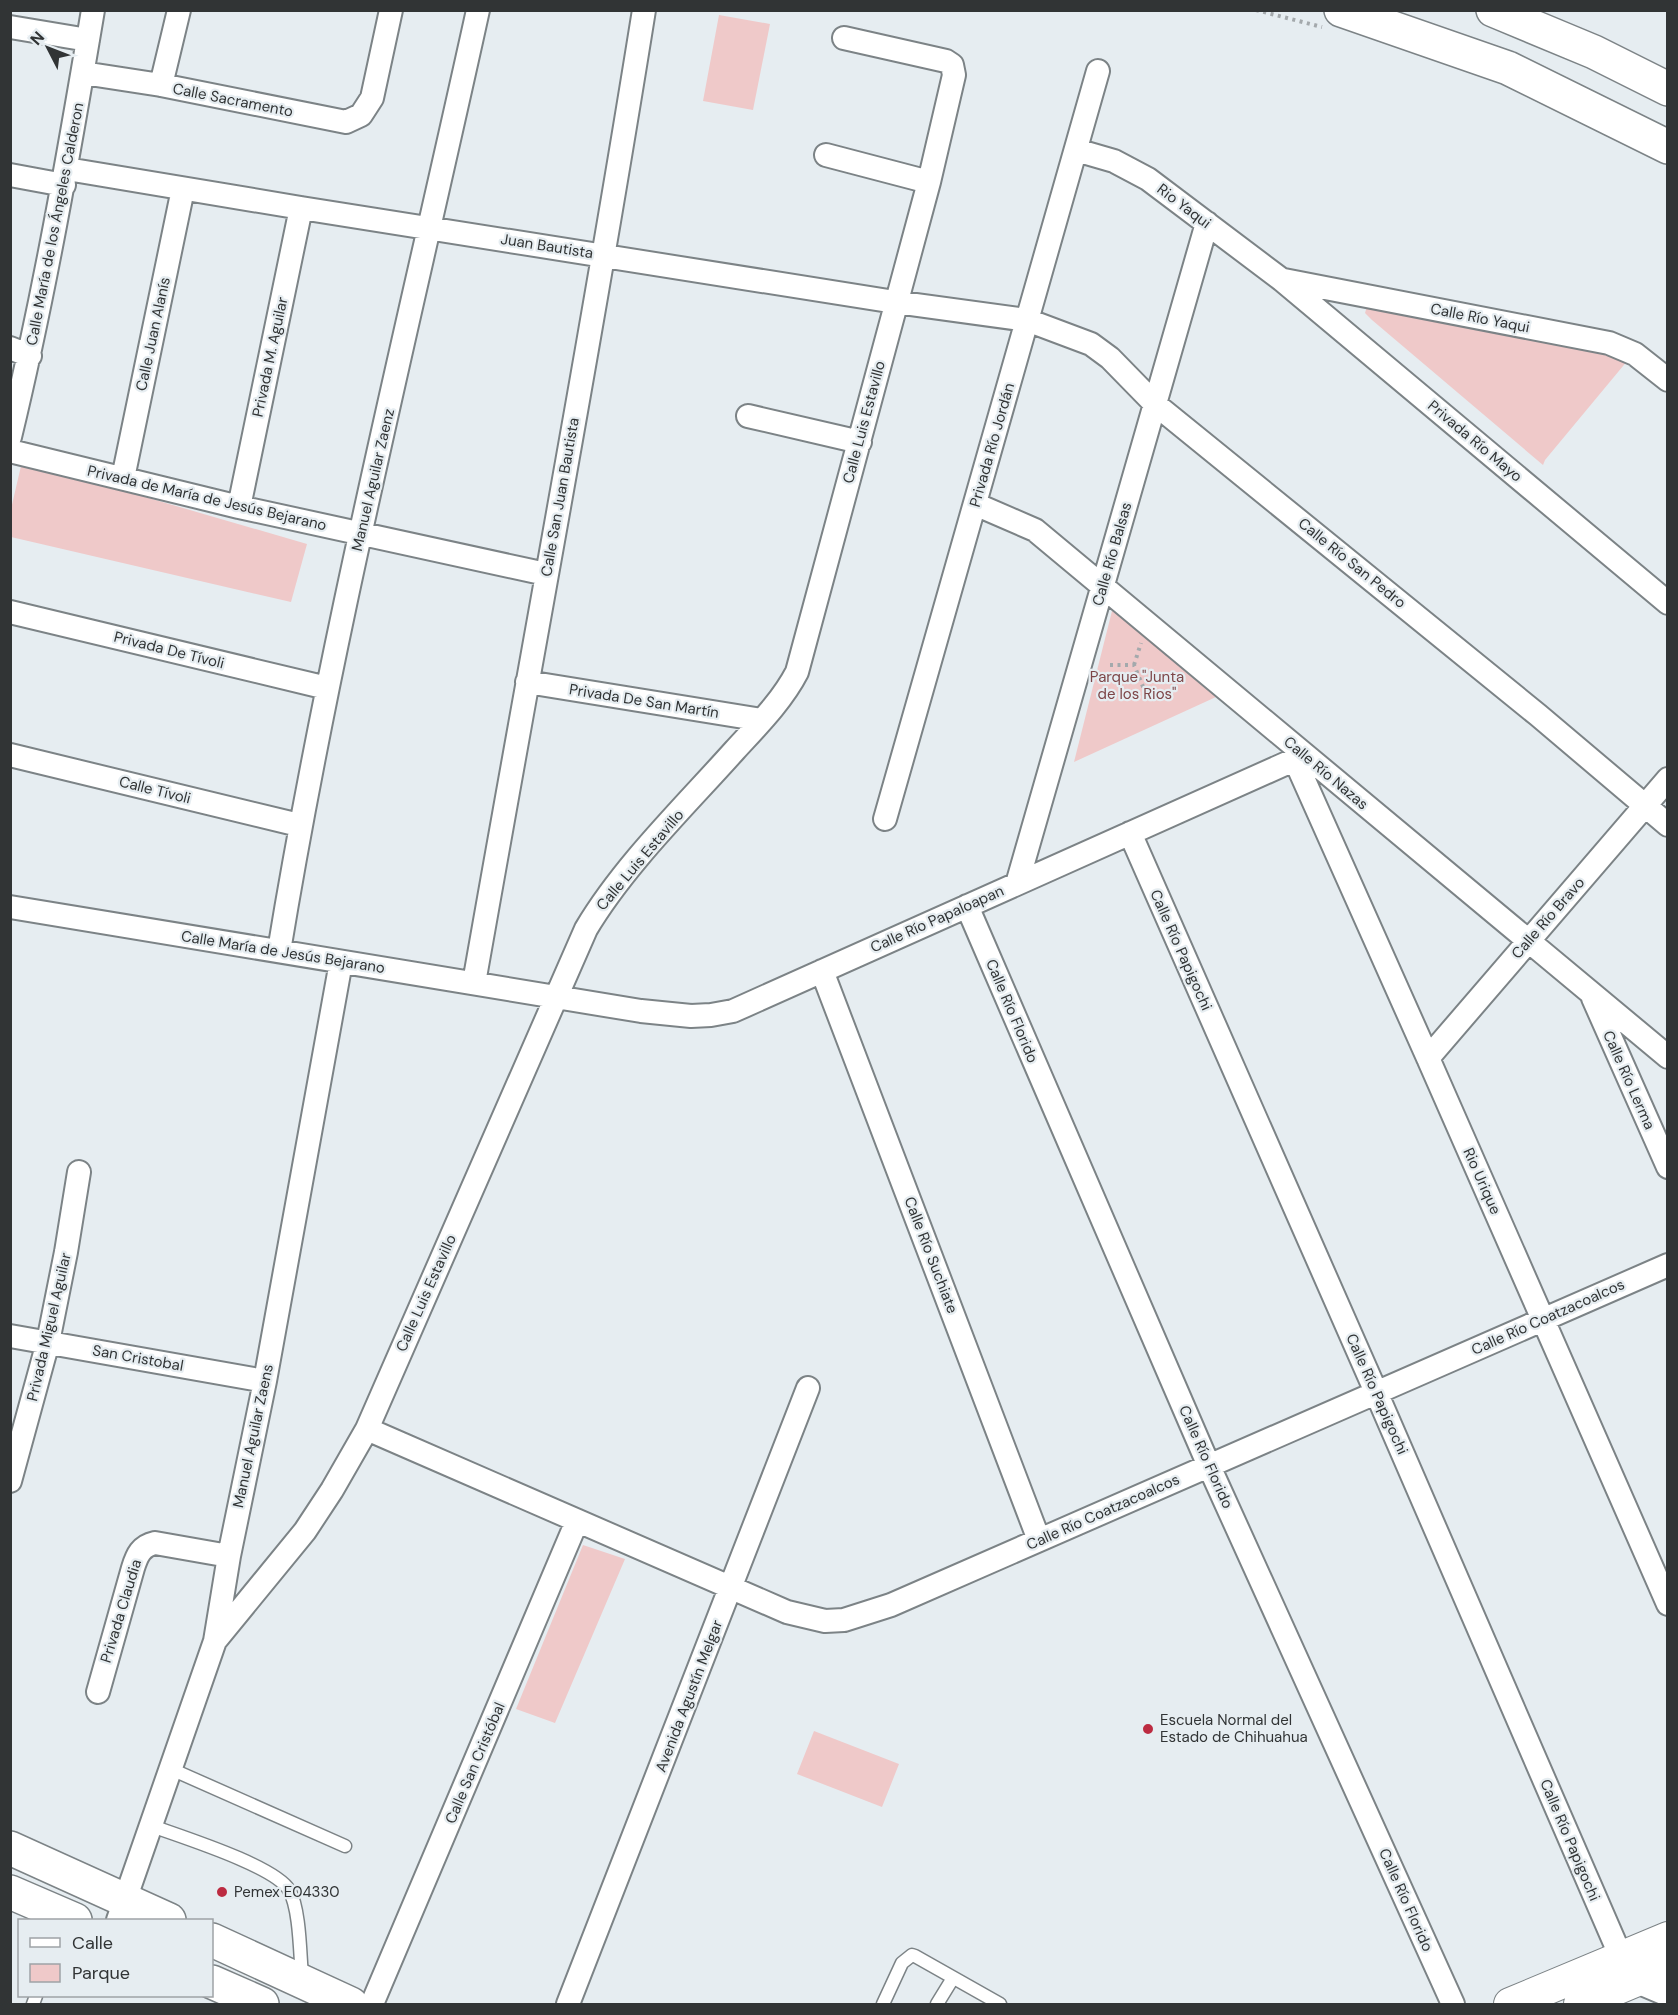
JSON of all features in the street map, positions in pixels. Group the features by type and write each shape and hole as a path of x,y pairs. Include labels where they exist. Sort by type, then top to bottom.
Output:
{"main road":[{"path":"1341,10 1508,68 1668,147"},
{"path":"1493,10 1594,52 1668,89"},
{"path":"10,1848 123,1911 164,1919"},
{"path":"10,1892 69,1919"},
{"path":"213,1940 351,2004"}],"street":[{"name":"Calle María de los Ángeles Calderon","path":"10,437 20,352 65,177 93,10"},
{"path":"161,86 179,10"},
{"name":"Calle Sacramento","path":"83,73 346,122 361,115 372,98 391,10"},
{"name":"Manuel Aguilar Zaenz","path":"279,951 299,825 327,688 478,10"},
{"name":"Calle San Juan Bautista","path":"474,983 605,255 644,10"},
{"path":"10,27 88,40"},
{"name":"Calle Luis Estavillo","path":"215,1641 305,1531 367,1429 556,996 598,908 620,879 762,720 791,684 800,661 860,442 929,182 954,75 952,65 946,61 844,38"},
{"name":"Privada Río Jordán","path":"885,819 1098,71"},
{"name":"Rio Yaqui","path":"1076,150 1114,161 1148,179 1282,279"},
{"path":"826,155 929,182"},
{"name":"Juan Bautista","path":"10,175 65,177 183,189 896,302 1027,320"},
{"name":"Calle Juan Alanís","path":"123,478 183,189"},
{"name":"Privada M. Aguilar","path":"239,507 301,208"},
{"name":"Calle Río Balsas","path":"1017,884 1207,223"},
{"name":"Calle Río Yaqui","path":"1282,279 1601,341 1635,354 1668,380"},
{"name":"Privada Río Mayo","path":"1282,279 1668,603"},
{"name":"Calle Río San Pedro","path":"1027,320 1091,344 1110,358 1155,404 1538,715 1668,825"},
{"path":"748,416 860,442"},
{"name":"Privada de María de Jesús Bejarano","path":"10,451 239,507 546,574"},
{"name":"Calle Río Nazas","path":"975,504 1035,530 1103,585 1300,758 1668,1057"},
{"name":"Privada De Tívoli","path":"10,612 327,688"},
{"name":"Privada De San Martín","path":"527,682 762,720"},
{"name":"Calle Tívoli","path":"10,755 299,825"},
{"name":"Calle Río Papaloapan","path":"556,996 641,1011 711,1015 732,1011 1300,758"},
{"name":"Rio Urique","path":"1300,758 1428,1058 1668,1604"},
{"name":"Calle Río Bravo","path":"1428,1058 1668,779"},
{"name":"Calle Río Papigochi","path":"1130,833 1628,1969"},
{"name":"Calle Río Florido","path":"967,906 1209,1466 1453,2004"},
{"name":"Calle María de Jesús Bejarano","path":"10,907 556,996"},
{"name":"Manuel Aguilar Zaens","path":"123,1911 215,1641 229,1556 266,1381 341,962"},
{"name":"Calle Río Suchiate","path":"822,971 1039,1540"},
{"name":"Calle Río Lerma","path":"1591,993 1668,1167"},
{"name":"Privada Miguel Aguilar","path":"10,1481 48,1342 79,1172"},
{"name":"Calle Río Coatzacoalcos","path":"731,1589 787,1612 825,1621 844,1620 891,1605 1668,1265"},
{"name":"San Cristobal","path":"10,1336 266,1381"},
{"name":"Avenida Agustín Melgar","path":"568,2004 808,1388"},
{"path":"367,1429 731,1589"},
{"name":"Calle San Cristóbal","path":"372,2004 577,1521"},
{"name":"Privada Claudia","path":"98,1692 133,1568 140,1551 147,1545 155,1543 229,1556"},
{"path":"1580,2004 1668,1938"},
{"path":"1510,2004 1628,1969 1668,1967"},
{"path":"1628,1969 1668,1995"}],"lane":[{"path":"171,1769 345,1846"},
{"path":"152,1826 261,1868 284,1883 290,1891 296,1909 302,1982"},
{"path":"883,2004 902,1963 912,1955 953,1978 985,2001 1000,2004"},
{"path":"938,2004 953,1978"}],"path":[{"path":"1141,644 1134,665 1144,688"},
{"path":"1110,665 1134,665"}],"green space":[{"path":"719,15 770,24 753,110 703,101"},
{"path":"1368,303 1633,354 1543,465 1372,320 1365,313"},
{"path":"28,463 307,544 291,602 11,537 11,509 21,466"},
{"name":"Parque \"Junta de los Rios\"","path":"1113,607 1216,697 1074,762"},
{"path":"583,1545 625,1559 555,1723 516,1709"},
{"path":"814,1731 899,1764 882,1807 797,1774"}],"place":[{"name":"Escuela Normal del Estado de Chihuahua","path":"1148,1729"},
{"name":"Pemex E04330","path":"222,1892"}]}
